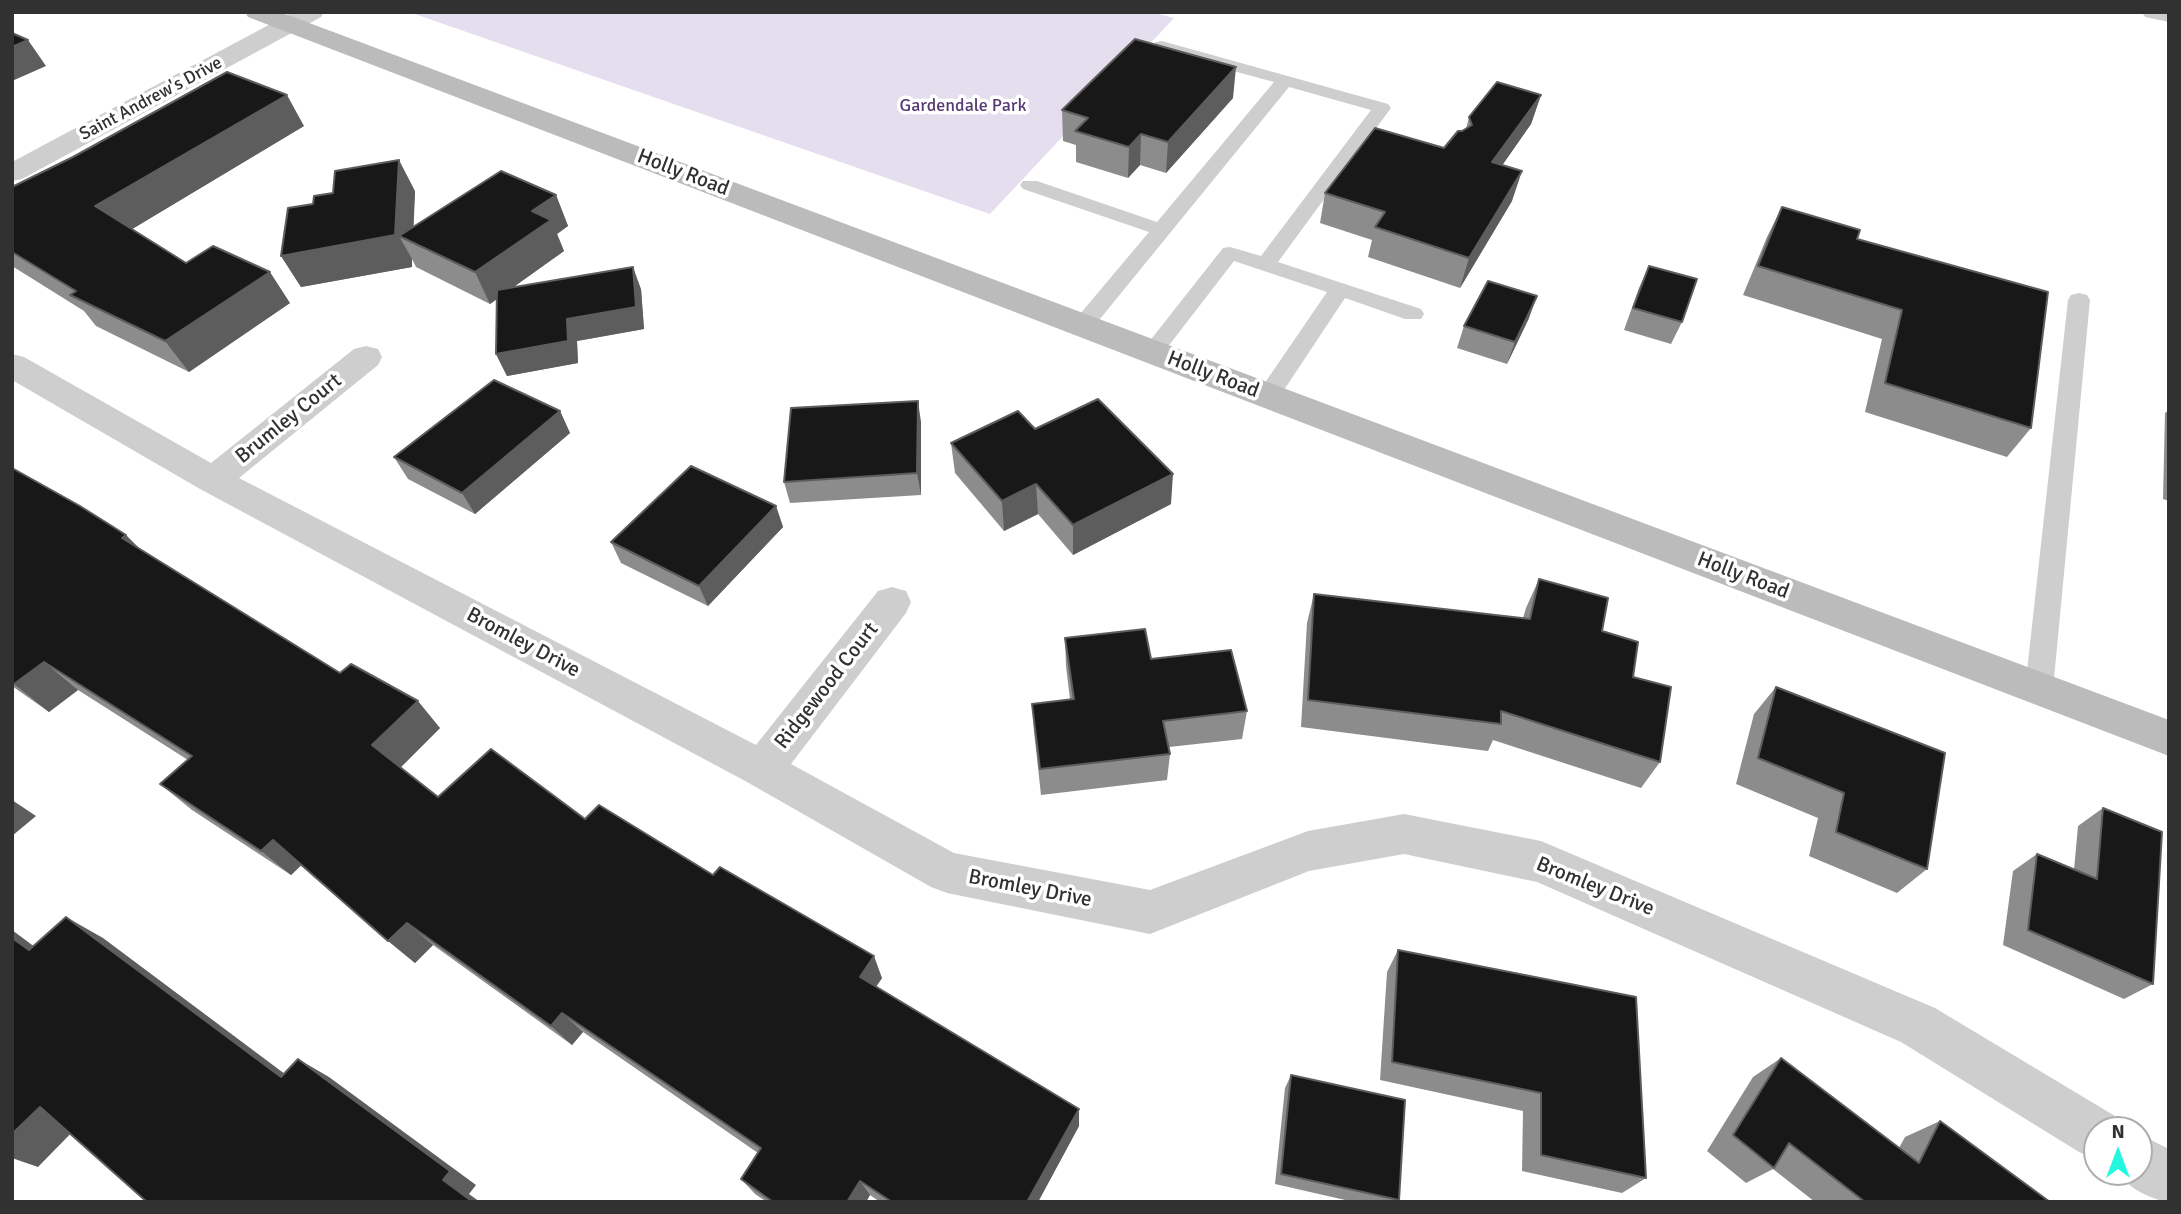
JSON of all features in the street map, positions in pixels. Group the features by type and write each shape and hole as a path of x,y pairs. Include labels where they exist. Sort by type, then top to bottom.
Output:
{"main road":[{"name":"Holly Road","path":"257,12 301,18 1152,352 2169,738"}],"street":[{"path":"2154,12 2169,15"},
{"name":"Saint Andrew's Drive","path":"12,173 301,18"},
{"name":"Brumley Court","path":"213,480 366,357"},
{"name":"Bromley Drive","path":"12,365 213,480 762,769 947,872 1150,912 1308,851 1404,834 1541,862 1918,1025 2083,1125"},
{"name":"Ridgewood Court","path":"762,769 892,603"},
{"path":"2153,1168 2169,1178"}],"lane":[{"path":"1162,46 1382,108 1266,264"},
{"path":"1083,325 1285,80"},
{"path":"1368,127 1392,135"},
{"path":"1030,184 1162,230"},
{"path":"1152,352 1230,253 1413,314"},
{"path":"1268,396 1340,289"},
{"path":"2039,689 2079,300"}],"green space":[{"name":"Gardendale Park","path":"409,12 1152,12 1174,18 990,214"}],"building":[{"path":"12,33 28,40 12,47"},
{"path":"1135,39 1236,67 1168,142 1141,134 1129,147 1075,131 1088,118 1062,110"},
{"path":"227,72 287,95 95,206 186,263 213,246 270,272 165,341 70,295 76,291 12,252 12,187 73,157"},
{"path":"1497,82 1541,95 1492,162 1522,171 1469,258 1375,227 1385,212 1325,193 1375,128 1444,148 1458,131 1472,125 1469,117"},
{"path":"399,160 395,235 281,256 288,208 313,204 314,196 333,193 335,171"},
{"path":"501,171 556,195 532,211 551,220 475,272 399,236"},
{"path":"1782,207 1860,230 1857,239 2048,292 2031,428 1885,383 1902,310 1758,266"},
{"path":"1649,266 1697,279 1682,322 1633,308"},
{"path":"633,267 636,307 567,319 568,341 496,354 497,290"},
{"path":"1488,281 1537,296 1515,342 1464,326"},
{"path":"494,380 560,411 462,493 394,457"},
{"path":"1098,399 1173,474 1073,525 1036,484 1002,501 951,443 1018,411 1035,429"},
{"path":"918,401 917,473 784,482 791,408"},
{"path":"691,466 776,506 699,586 611,542"},
{"path":"12,468 80,506 126,535 122,538 340,673 351,664 418,701 372,745 438,797 491,749 585,819 599,805 713,875 720,867 874,956 860,977 1079,1109 1027,1202 892,1202 860,1181 847,1202 773,1202 741,1179 761,1148 562,1013 551,1026 407,923 388,941 273,840 261,851 160,784 192,756 44,662 12,683"},
{"path":"1539,579 1608,598 1602,631 1638,642 1633,677 1671,687 1660,762 1501,711 1501,724 1308,700 1314,594 1530,619"},
{"path":"1145,629 1151,659 1231,650 1247,711 1163,721 1170,754 1040,769 1032,704 1074,699 1065,638"},
{"path":"1776,687 1945,753 1927,869 1836,832 1844,793 1758,758"},
{"path":"2103,808 2162,832 2153,984 2028,930 2037,854 2097,879"},
{"path":"66,917 281,1077 298,1059 450,1171 443,1180 473,1202 147,1202 40,1107 12,1134 12,938 29,950"},
{"path":"1398,950 1636,997 1646,1178 1541,1155 1541,1093 1392,1062"},
{"path":"1781,1058 1919,1163 1940,1121 2050,1202 1865,1202 1789,1143 1774,1168 1733,1135"},
{"path":"1291,1075 1405,1100 1399,1200 1281,1174"}]}
